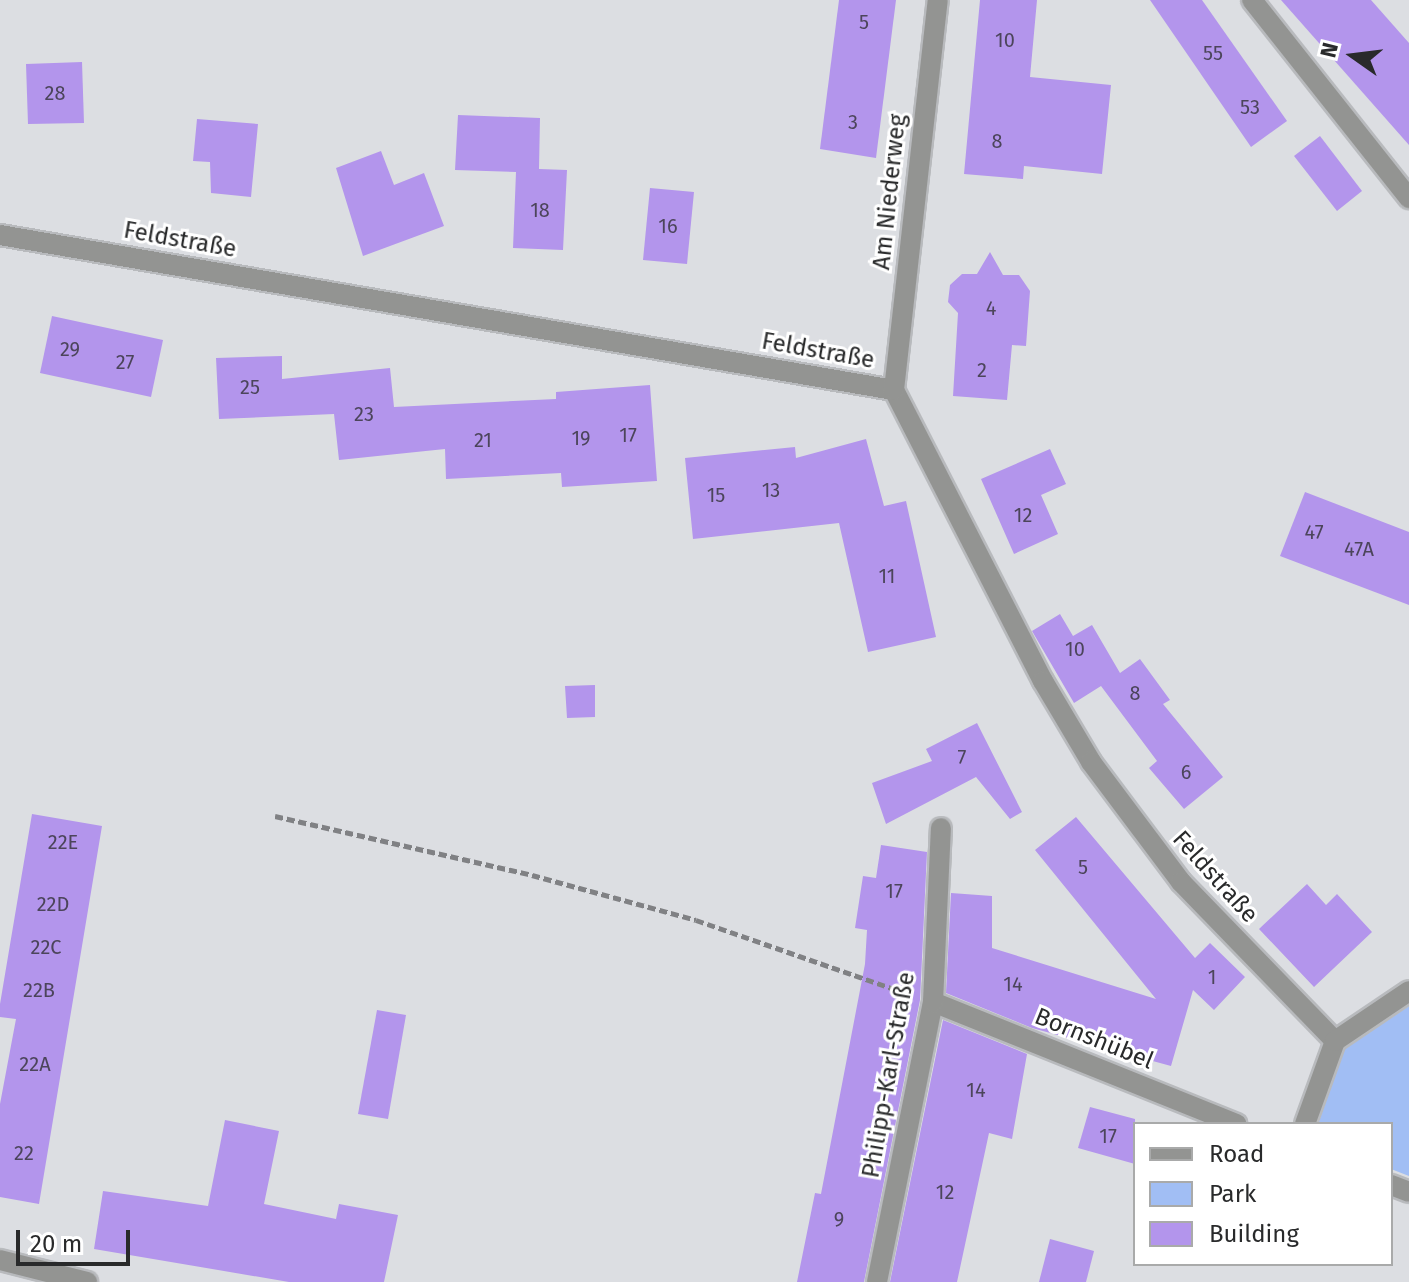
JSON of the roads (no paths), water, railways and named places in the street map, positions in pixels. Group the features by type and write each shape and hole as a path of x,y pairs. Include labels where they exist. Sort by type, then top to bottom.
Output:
{"street":[{"name":"Am Niederweg","path":"894,390 938,0"},
{"path":"1252,0 1409,198"},
{"name":"Feldstraße","path":"0,235 894,390 1043,681 1091,762 1181,882 1335,1041"},
{"name":"Philipp-Karl-Straße","path":"877,1282 933,1002 941,828"},
{"path":"1306,1122 1335,1041 1409,991"},
{"name":"Bornshübel","path":"933,1002 1231,1122"},
{"path":"0,1260 87,1282"}]}
